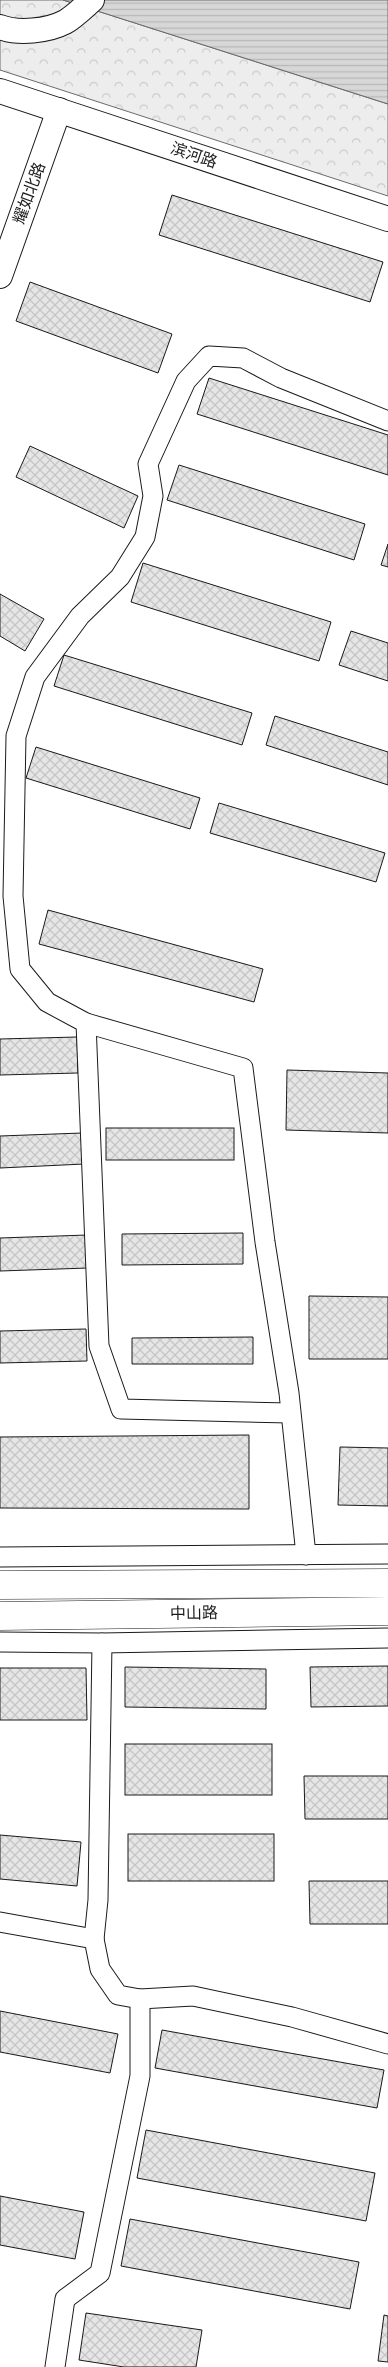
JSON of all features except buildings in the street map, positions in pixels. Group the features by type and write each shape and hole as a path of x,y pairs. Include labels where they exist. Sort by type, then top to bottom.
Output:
{"main road":[{"name":"中山路","path":"0,1584 388,1583"},
{"name":"中山路","path":"0,1616 388,1611"}],"street":[{"path":"0,27 6,29 39,30 48,28 65,22 92,0"},
{"name":"滨河路","path":"0,91 388,220"},
{"name":"耀如北路","path":"0,276 59,110"},
{"path":"306,1555 289,1393 265,1242 243,1068 86,1023 46,1002 20,969 6,896 7,827 16,736 36,677 80,616 120,577 145,537 153,496 148,464 186,381 209,356 243,358 281,378 388,421"},
{"path":"86,1023 99,1346 121,1410 290,1414"},
{"path":"0,1557 388,1554"},
{"path":"0,1642 102,1643 388,1638"},
{"path":"102,1643 98,1900 94,1939 100,1969 118,1995 140,1999 193,1996 292,2017 388,2044"},
{"path":"0,1922 94,1939"},
{"path":"55,2367 65,2298 100,2273 140,2076 140,1999"}],"green space":[{"path":"0,0 63,0 388,104 388,196 0,70"}],"shaded area":[{"path":"63,0 388,0 388,104"}]}
